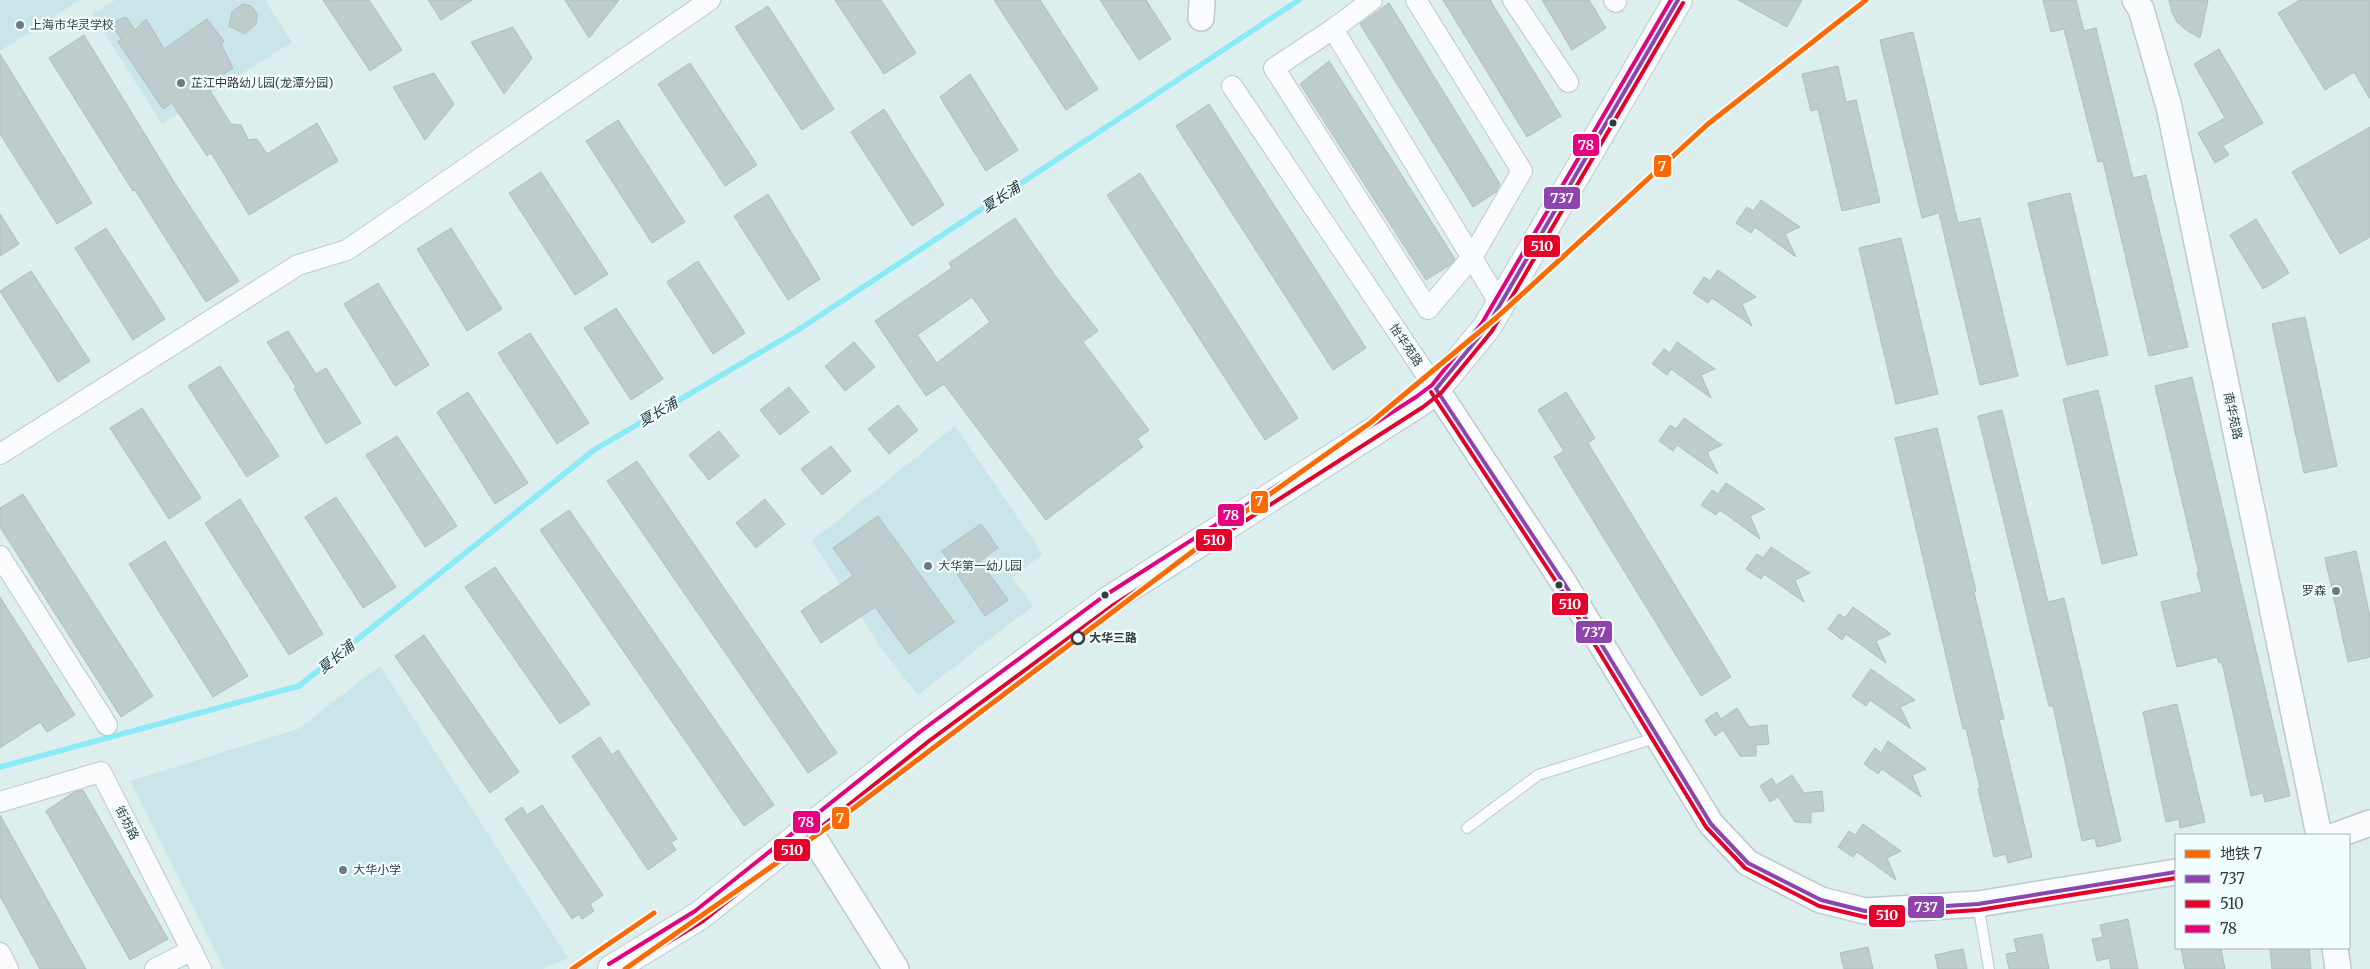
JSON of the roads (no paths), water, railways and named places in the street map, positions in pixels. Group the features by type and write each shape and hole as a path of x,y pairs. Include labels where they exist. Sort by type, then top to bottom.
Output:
{"main road":[{"path":"612,969 699,916 925,736 1108,601 1420,402 1436,389 1487,327 1678,0"}],"street":[{"path":"0,454 298,265 347,250 710,0"},
{"path":"1372,0 1274,68 1428,309 1472,257 1522,171 1416,0"},
{"path":"1513,0 1568,82"},
{"name":"南华苑路","path":"2135,0 2141,9 2170,107 2319,834"},
{"path":"1334,28 1500,304"},
{"name":"怡华苑路","path":"1232,86 1564,583 1711,824 1748,862 1821,900 1865,911 1978,904 2175,872"},
{"path":"0,556 108,725"},
{"name":"街坊路","path":"0,802 101,772 201,969"},
{"path":"2340,834 2370,823"},
{"path":"808,829 896,969"},
{"path":"2335,949 2338,969"},
{"path":"155,969 192,950"},
{"path":"0,953 8,969"}],"lane":[{"path":"1467,828 1538,775 1659,736"},
{"path":"1978,904 1989,969"}],"waterway":[{"name":"夏长浦","path":"0,767 299,686 594,450 795,332 1299,0"}],"metro line":[{"name":"7","path":"625,969 838,820 1246,511 1370,423 1496,318 1708,124 1866,0"},
{"name":"7","path":"572,969 654,913"}],"place":[{"name":"上海市华灵学校","path":"20,25"},
{"name":"芷江中路幼儿园(龙潭分园)","path":"181,83"},
{"name":"大华第一幼儿园","path":"928,566"},
{"name":"罗森","path":"2336,591"},
{"name":"大华三路","path":"1078,638"},
{"name":"大华小学","path":"343,870"}]}
